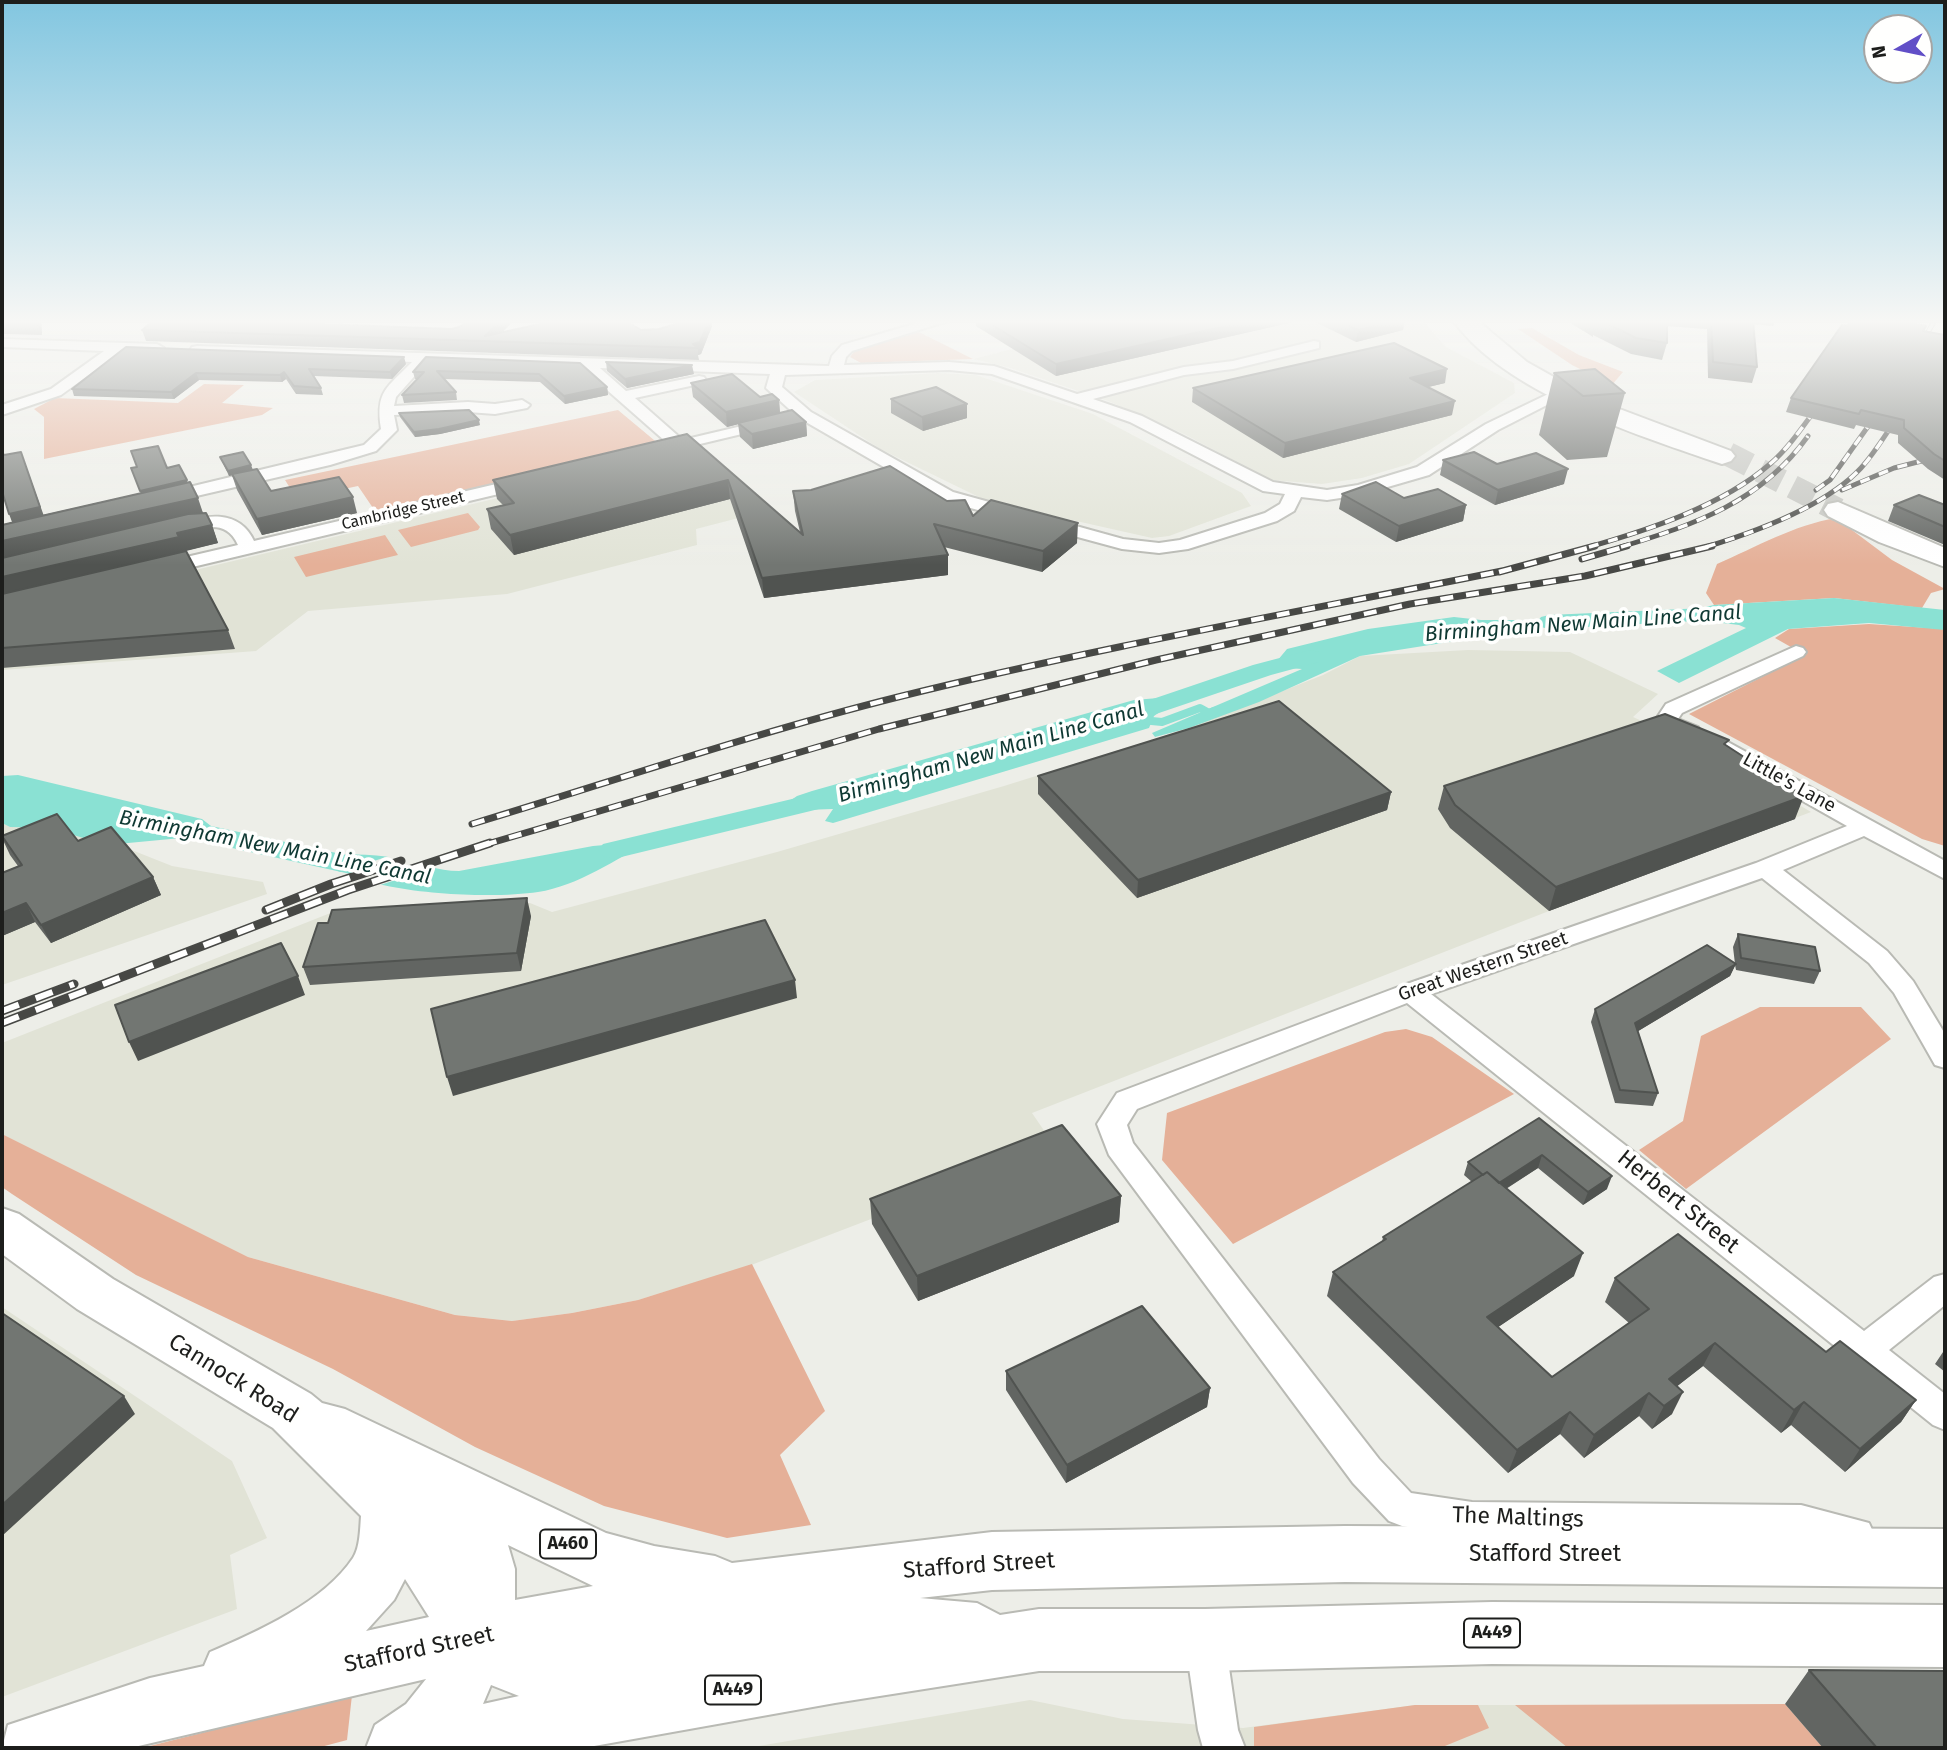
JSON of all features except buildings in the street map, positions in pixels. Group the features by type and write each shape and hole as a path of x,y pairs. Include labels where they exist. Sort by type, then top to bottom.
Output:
{"main road":[{"path":"1602,402 1725,455"},
{"path":"1838,510 1889,537 1945,574"},
{"path":"1889,537 1945,558"},
{"name":"Cannock Road","path":"2,1228 95,1294 292,1411 397,1486 478,1637 493,1654 541,1671 782,1634 885,1626 1039,1640"},
{"path":"150,1710 289,1649 323,1629 348,1607 376,1576 388,1543 397,1486"},
{"name":"A460","path":"397,1486 598,1560 654,1575 745,1590"},
{"name":"Stafford Street","path":"31,1748 150,1710 478,1637 745,1590 1003,1561 1345,1554 1945,1557"},
{"name":"A449","path":"428,1748 528,1726 835,1671 1039,1640 1205,1640 1492,1633 1945,1636"},
{"path":"398,1748 432,1724 462,1681 478,1637"}],"street":[{"path":"2,410 27,402"},
{"path":"152,502 370,448 389,430 387,402"},
{"path":"631,402 680,445"},
{"path":"790,402 805,415 947,496 1138,547 1182,545 1271,517 1288,507 1294,492"},
{"path":"1088,402 1136,419 1189,444 1256,481 1294,492 1327,495 1423,471 1492,426 1543,402"},
{"path":"386,411 468,407 495,410 522,405"},
{"path":"495,410 506,422"},
{"path":"653,451 805,415"},
{"name":"Cambridge Street","path":"145,572 537,479"},
{"path":"168,530 194,524 226,523 239,529 248,548"},
{"name":"Little's Lane","path":"1796,652 1674,709 1665,722 1716,742 1934,860 1945,871"},
{"name":"Great Western Street","path":"1112,1124 1127,1101 1410,992 1765,868 1867,826"},
{"path":"1765,868 1878,957 1904,987 1945,1058"},
{"name":"Herbert Street","path":"1410,992 1945,1414"},
{"name":"The Maltings","path":"1112,1124 1120,1147 1366,1471 1402,1509 1472,1520 1801,1523 1945,1557"},
{"path":"1863,1351 1945,1287"},
{"path":"1205,1640 1218,1730 1224,1748"}],"shaded area":[{"path":"48,402 224,402 222,403 273,408 262,415 44,459 44,417 34,409"},
{"path":"809,402 1056,402 1093,414 1242,493 1251,506 1169,536 1152,538 987,501 880,449"},
{"path":"1110,402 1502,402 1409,464 1362,478 1322,484 1270,480 1186,435"},
{"path":"618,410 660,445 375,511 358,486 297,499 285,480"},
{"path":"691,452 758,513 696,529 697,545 507,594 308,611 256,651 2,670 2,616"},
{"path":"468,513 480,527 478,530 411,547 398,530"},
{"path":"1836,518 1892,560 1945,589 1931,593 1922,608 1834,598 1714,605 1706,593 1717,564 1790,531"},
{"path":"385,535 398,555 306,577 294,557"},
{"path":"1869,624 1945,629 1945,846 1922,839 1689,714 1805,655 1775,638 1789,629"},
{"path":"1468,650 1570,652 1658,694 1633,717 1712,753 1811,812 1032,1113 1056,1148 746,1267 638,1300 572,1313 512,1321 455,1315 248,1257 2,1134 2,1043 333,912 530,903 552,912 777,852 1004,786 1189,728 1323,675 1360,656"},
{"path":"2,823 10,827 50,828 119,845 172,866 263,882 267,894 2,985"},
{"path":"1760,1007 1861,1007 1891,1039 1686,1189 1639,1150 1683,1121 1701,1036"},
{"path":"1406,1029 1432,1037 1514,1094 1233,1244 1162,1160 1167,1113 1385,1032"},
{"path":"2,1134 248,1257 455,1315 512,1321 572,1313 638,1300 752,1264 825,1411 780,1455 811,1525 727,1538 604,1506 475,1447 333,1369 136,1275 12,1194 2,1187"},
{"path":"2,1307 232,1461 267,1538 230,1555 237,1609 2,1697"},
{"path":"352,1695 347,1740 317,1748 142,1748"},
{"path":"1030,1700 1123,1719 1243,1728 1415,1705 1945,1705 1945,1748 747,1748"},
{"path":"1785,1704 1823,1748 1568,1748 1515,1705"},
{"path":"1415,1705 1478,1705 1489,1728 1440,1748 1254,1748 1254,1727"}],"water":[{"path":"1834,598 1945,610 1945,630 1869,623 1788,629 1679,683 1657,671 1746,628 1665,616 1714,605"},
{"path":"1454,617 1481,620 1588,620 1360,656 1259,702 1189,728 1155,737 1152,733 1302,669 1272,667 1287,649 1368,629"},
{"path":"1183,696 1154,716 1149,728 833,823 825,821 833,809 775,811 797,796 812,791 1134,700"},
{"path":"18,775 202,819 211,826 213,835 107,845 50,828 10,827 2,823 2,776"},
{"path":"651,841 568,884 538,892 515,894 455,894 390,886 334,869 315,857 378,856 459,871 593,846"}],"pier":[{"path":"395,854 439,866 377,886 335,874"}],"waterway":[{"name":"Birmingham New Main Line Canal","path":"1549,622 1705,615"},
{"name":"Birmingham New Main Line Canal","path":"1147,709 1262,670 1310,657"},
{"path":"1141,720 1162,722 1200,708 1209,713 1214,711"},
{"name":"Birmingham New Main Line Canal","path":"613,850 813,802"},
{"name":"Birmingham New Main Line Canal","path":"174,827 355,866"}],"tunnel":[{"path":"1728,454 1838,510"}],"railway":[{"path":"1589,547 1684,515 1751,479 1777,457 1821,402"},
{"path":"1816,490 1830,480 1879,411"},
{"path":"1706,547 1767,526 1828,495 1861,468 1899,415"},
{"path":"1621,547 1675,529 1725,508 1770,478 1808,436"},
{"path":"1842,490 1894,468 1945,455"},
{"path":"1505,570 1595,546"},
{"path":"1582,559 1627,546"},
{"path":"484,845 879,729 1156,660 1410,604 1585,576 1712,546"},
{"path":"472,824 737,742 898,697 1125,646 1505,570"},
{"path":"1499,572 1505,570"},
{"path":"2,1023 348,890 490,843"},
{"path":"266,910 331,884 401,861"},
{"path":"2,1011 74,984"}]}
